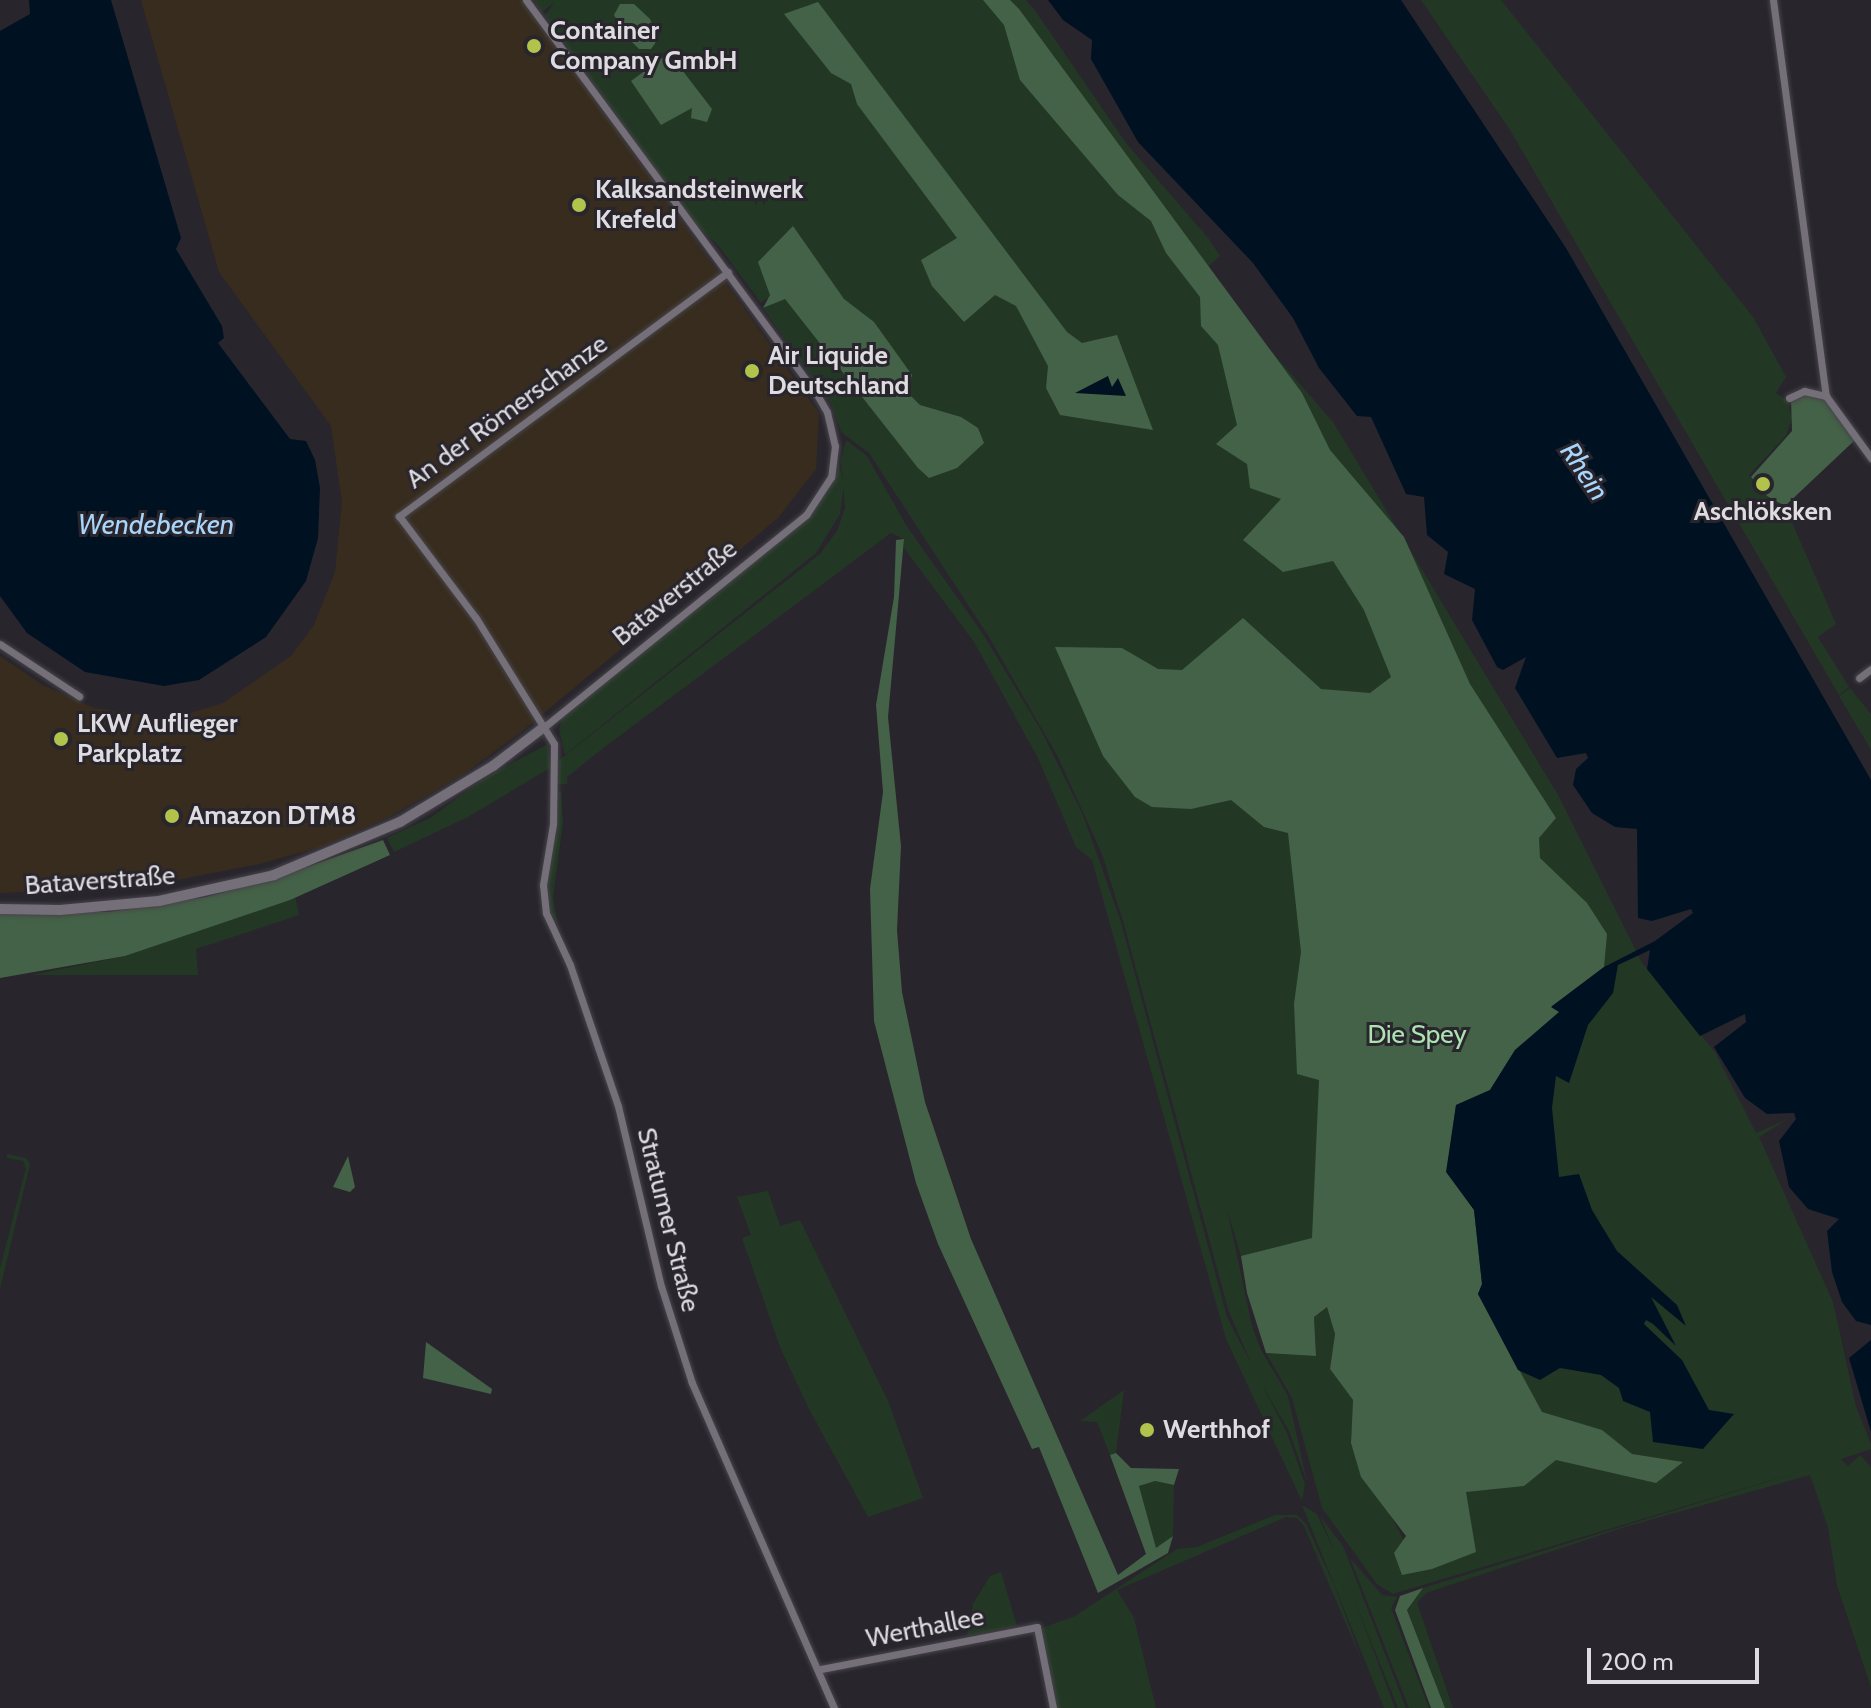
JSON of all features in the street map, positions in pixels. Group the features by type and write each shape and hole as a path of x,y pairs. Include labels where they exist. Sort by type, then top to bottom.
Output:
{"street":[{"name":"Bataverstraße","path":"0,909 60,910 159,901 274,875 400,822 493,766 544,727 806,515 831,477 835,446 827,412 728,272 526,0"},
{"path":"1773,0 1826,396 1871,458"},
{"name":"An der Römerschanze","path":"544,727 476,618 399,516 728,272"},
{"path":"1789,398 1804,391 1826,396"},
{"path":"0,644 79,696"},
{"path":"1859,678 1871,669"},
{"name":"Stratumer Straße","path":"544,727 556,751 551,844 543,885 546,913 570,965 618,1106 661,1286 692,1383 765,1556 821,1669 834,1708"},
{"name":"Werthallee","path":"821,1669 1037,1627 1053,1708"}],"shaded area":[{"path":"141,0 523,0 819,413 816,469 778,518 520,733 464,774 391,816 321,847 259,864 146,886 0,893 0,656 43,685 94,708 170,719 223,703 291,656 314,625 335,572 342,502 331,426 219,272"}],"green space":[{"name":"Die Spey","path":"534,0 1026,0 1034,9 1126,143 1209,239 1220,256 1202,272 1333,422 1558,795 1642,963 1715,1052 1756,1133 1788,1119 1759,1137 1833,1302 1856,1407 1871,1444 1871,1449 1841,1459 1848,1466 1860,1455 1871,1467 1871,1687 1837,1585 1828,1527 1810,1475 1625,1527 1426,1593 1417,1603 1453,1708 1445,1708 1407,1610 1423,1588 1808,1469 1393,1594 1377,1584 1322,1508 1292,1398 1266,1353 1316,1356 1314,1317 1327,1306 1335,1334 1330,1369 1353,1400 1351,1442 1421,1572 1336,1254 1241,1256 1227,1209 1252,1326 1261,1350 1288,1396 1307,1482 1289,1431 1255,1373 1228,1309 1123,921 1102,854 1058,757 989,637 869,453 841,432 831,404 763,308 772,305 767,298 761,303 718,245 696,225 589,78 545,15 554,3 542,12"},
{"path":"983,0 1010,0 1019,9 1302,393 1330,450 1404,537 1470,684 1556,818 1539,838 1540,858 1587,903 1607,934 1604,967 1552,1006 1560,1012 1515,1050 1490,1090 1456,1105 1447,1171 1474,1210 1482,1284 1478,1294 1542,1412 1602,1430 1632,1454 1683,1462 1656,1483 1556,1460 1524,1486 1466,1492 1476,1552 1432,1569 1402,1575 1394,1553 1406,1536 1361,1477 1351,1443 1353,1400 1330,1369 1335,1334 1327,1307 1314,1317 1316,1356 1266,1353 1247,1293 1241,1256 1312,1238 1319,1080 1297,1074 1294,1004 1301,952 1288,833 1264,827 1231,800 1191,809 1152,807 1135,797 1103,756 1055,647 1122,648 1158,669 1182,670 1243,618 1321,689 1370,693 1391,677 1364,610 1333,561 1283,572 1243,540 1281,499 1250,488 1247,464 1216,444 1237,425 1218,345 1201,326 1200,297 1166,253 1151,221 1118,195 1020,80 1004,25"},
{"path":"1421,0 1501,0 1753,317 1786,377 1776,393 1788,401 1792,418 1786,436 1749,475 1767,496 1785,506 1836,624 1818,637 1849,687 1839,695 1510,130"},
{"path":"818,2 1067,332 1082,343 1117,335 1153,430 1060,415 1046,388 1048,366 1016,306 995,295 964,322 932,286 921,260 957,238 857,104 851,84 831,73 784,14"},
{"path":"620,4 634,4 650,19 658,39 651,49 639,49 624,34 614,15"},
{"path":"669,53 712,109 707,122 691,118 692,108 661,125 631,81"},
{"path":"793,226 844,299 874,322 912,375 907,392 920,405 961,417 978,428 984,443 957,468 929,478 785,299 763,308 770,295 758,262"},
{"path":"1809,394 1825,400 1855,440 1785,506 1767,496 1751,477 1792,431 1791,399"},
{"path":"846,440 867,456 906,525 983,634 1042,732 1083,815 1121,922 1227,1317 1287,1433 1305,1484 1302,1501 1226,1339 1092,860 1076,847 1038,758 974,642 904,548 904,539 891,533 602,749 567,777 567,784 555,784 558,761 820,554 837,531 845,508 841,461"},
{"path":"838,459 844,485 840,514 816,553 565,755 559,729 563,718 805,519 828,491"},
{"path":"904,539 888,717 901,846 897,930 902,992 925,1102 971,1239 1118,1575 1146,1554 1110,1455 1116,1453 1131,1468 1179,1469 1174,1485 1155,1481 1139,1486 1156,1548 1173,1536 1168,1553 1098,1593 1039,1447 1032,1449 938,1244 916,1183 874,1021 870,889 883,792 876,705 894,597 896,540"},
{"path":"1850,688 1871,714 1871,750 1839,696"},
{"path":"548,744 550,768 468,817 394,852 387,838 430,818 488,776"},
{"path":"555,791 561,792 563,822 553,898 558,925 546,904"},
{"path":"383,840 390,855 290,900 125,956 0,978 0,912 109,912 206,897 279,877"},
{"path":"295,897 299,915 196,949 198,975 32,975 125,956"},
{"path":"7,1154 26,1158 30,1164 0,1289 0,1268 26,1168 23,1161 7,1158"},
{"path":"348,1156 355,1187 350,1192 333,1187"},
{"path":"768,1191 780,1226 800,1220 888,1401 923,1498 868,1517 809,1409 780,1347 742,1238 751,1235 737,1197"},
{"path":"426,1342 492,1389 491,1394 423,1378"},
{"path":"1124,1390 1116,1453 1110,1455 1097,1422 1080,1421"},
{"path":"1155,1481 1174,1485 1173,1536 1156,1549 1139,1486"},
{"path":"1302,1505 1317,1514 1344,1572 1395,1708 1384,1708"},
{"path":"1275,1515 1297,1515 1306,1524 1335,1587 1362,1661 1304,1526 1297,1518 1286,1517 1117,1590 1134,1618 1156,1708 1055,1708 1042,1628 1075,1616 1177,1549 1197,1547"},
{"path":"1320,1516 1343,1546 1406,1708 1398,1708"},
{"path":"1350,1558 1382,1595 1397,1597 1391,1608 1429,1708 1409,1708"},
{"path":"1001,1572 1017,1626 967,1636 973,1604 990,1576"},
{"path":"1423,1588 1407,1610 1445,1708 1431,1708 1395,1610 1400,1596"}],"water":[{"name":"Wendebecken","path":"29,0 111,0 181,238 176,249 222,326 224,338 218,343 290,439 306,441 315,460 320,488 318,538 306,581 266,637 199,680 164,686 85,672 27,633 0,596 0,31 30,14"},
{"name":"Rhein","path":"1048,0 1401,0 1566,248 1871,780 1871,1325 1856,1321 1842,1302 1832,1272 1827,1231 1839,1219 1808,1209 1789,1187 1779,1141 1796,1119 1794,1113 1767,1114 1745,1098 1714,1047 1746,1022 1745,1014 1700,1036 1647,969 1650,950 1618,965 1613,993 1588,1025 1569,1083 1556,1076 1552,1108 1559,1177 1579,1174 1592,1210 1617,1251 1677,1305 1686,1326 1651,1297 1676,1346 1653,1324 1646,1320 1644,1324 1682,1360 1709,1410 1734,1414 1703,1449 1653,1442 1650,1412 1623,1401 1619,1388 1601,1375 1560,1368 1540,1380 1518,1370 1478,1294 1482,1284 1474,1210 1446,1172 1456,1105 1490,1090 1515,1050 1559,1012 1551,1007 1604,967 1655,941 1693,913 1691,909 1652,921 1638,918 1637,829 1615,827 1592,813 1573,785 1576,769 1588,758 1586,753 1557,758 1515,688 1526,657 1503,670 1497,667 1472,620 1475,589 1444,574 1448,552 1427,535 1424,497 1406,494 1371,417 1357,416 1319,368 1293,318 1253,263 1138,142 1091,59 1092,40 1063,20"},
{"path":"1108,376 1112,387 1118,378 1126,396 1075,393"},
{"path":"1871,1340 1871,1432 1849,1358"}],"place":[{"name":"Container Company GmbH","path":"534,46"},
{"name":"Kalksandsteinwerk Krefeld","path":"579,205"},
{"name":"Air Liquide Deutschland","path":"752,371"},
{"name":"Aschlöksken","path":"1763,484"},
{"name":"LKW Auflieger Parkplatz","path":"61,739"},
{"name":"Amazon DTM8","path":"172,816"},
{"name":"Werthhof","path":"1147,1430"}]}
